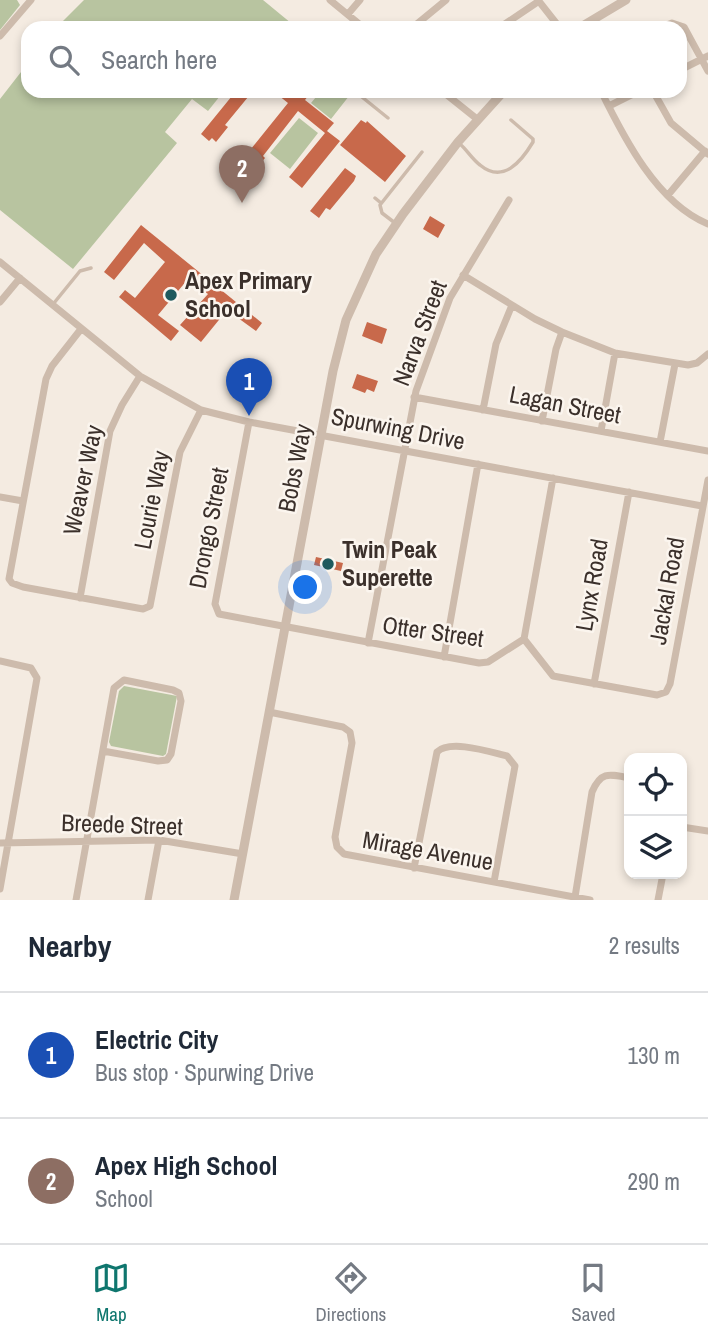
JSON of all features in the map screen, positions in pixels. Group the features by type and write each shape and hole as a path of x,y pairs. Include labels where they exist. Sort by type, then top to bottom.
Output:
{"street":[{"path":"0,36 31,0"},
{"path":"330,0 356,21"},
{"path":"348,14 360,0"},
{"path":"421,21 446,0"},
{"path":"591,21 626,0"},
{"path":"509,21 538,1 554,21"},
{"path":"687,31 705,58 708,71"},
{"path":"687,67 705,58"},
{"path":"451,98 477,119"},
{"name":"Bobs Way","path":"234,900 333,370 346,320 376,254 396,223 458,142 497,98"},
{"path":"605,98 624,136 655,182 693,216 708,225"},
{"path":"609,106 625,98"},
{"path":"657,98 671,123 705,152"},
{"path":"668,195 705,152 708,142"},
{"name":"Narva Street","path":"368,643 414,397 450,298 509,200"},
{"name":"Spurwing Drive","path":"0,262 140,376 201,410 249,422 702,506"},
{"path":"463,275 562,332 615,353 693,365 708,354"},
{"path":"0,302 20,278"},
{"path":"483,410 496,344 512,305"},
{"path":"80,598 23,587 9,579 46,379 52,366 81,329"},
{"path":"542,421 553,361 562,332"},
{"path":"601,431 615,353"},
{"path":"660,442 675,364"},
{"name":"Weaver Way","path":"80,598 110,431 140,376"},
{"name":"Lagan Street","path":"414,397 708,451"},
{"name":"Lourie Way","path":"80,598 147,609 152,601 176,466 183,442 201,410"},
{"name":"Drongo Street","path":"249,422 215,608 225,617 285,628"},
{"path":"444,657 478,464"},
{"path":"553,478 524,639 553,676 594,684"},
{"name":"Jackal Road","path":"594,684 661,695 666,692 670,684 708,480"},
{"name":"Lynx Road","path":"594,684 629,492"},
{"path":"0,497 23,502"},
{"name":"Otter Street","path":"285,628 485,663 524,639"},
{"path":"0,661 31,668 37,678 4,843 0,889"},
{"path":"76,900 112,694 116,684 124,680 179,693 181,701 171,754 167,760 158,761 103,751"},
{"name":"Mirage Avenue","path":"269,712 340,726 350,732 352,743 335,837 340,851 348,856 590,900"},
{"path":"414,868 437,752 445,746 481,751 507,756 515,766 494,883"},
{"path":"575,897 592,792 598,779 608,775 624,777"},
{"path":"687,828 708,831"},
{"path":"149,900 159,840"},
{"name":"Breede Street","path":"4,843 159,840 243,854"},
{"path":"658,900 662,879"}],"lane":[{"path":"362,98 388,118"},
{"path":"458,142 482,167 490,172 505,173 512,169 533,142 533,139 511,120"},
{"path":"396,223 381,212 381,203 422,152"},
{"path":"375,198 381,203"},
{"path":"52,305 80,271 91,268"}],"green space":[{"path":"0,0 17,0 20,5 0,30"},
{"path":"84,0 263,0 288,21 63,21"},
{"path":"21,72 21,98 218,98 208,111 192,99 165,132 177,143 73,269 0,210 0,99"},
{"path":"315,98 348,98 331,119 311,103"},
{"path":"299,118 318,133 290,169 270,153"},
{"path":"124,686 177,696 166,754 163,756 111,746 109,742 119,691"}],"building":[{"path":"230,98 247,98 225,125 228,127 216,142 212,138 209,141 201,134"},
{"path":"282,98 307,98 305,100 334,123 327,131 340,141 302,188 289,177 325,133 298,111 253,172 238,165 288,103"},
{"path":"361,120 366,123 367,121 406,156 385,182 340,145"},
{"path":"345,168 356,176 354,181 330,210 326,208 319,218 310,211"},
{"path":"430,216 445,225 438,238 423,229"},
{"path":"141,225 262,323 256,331 227,310 201,342 180,325 208,294 188,279 158,315 179,331 171,341 119,297 125,290 135,298 165,262 144,243 114,280 104,272"},
{"path":"367,322 387,329 382,344 362,336"},
{"path":"357,374 378,381 374,392 367,389 365,393 352,388"},
{"name":"Twin Peak Superette","path":"316,557 343,563 341,571 314,565"}],"place":[{"name":"Apex High School","path":"242,203"},
{"name":"Apex Primary School","path":"171,295"},
{"name":"Electric City","path":"249,416"},
{"name":"Twin Peak Superette","path":"328,564"}]}
